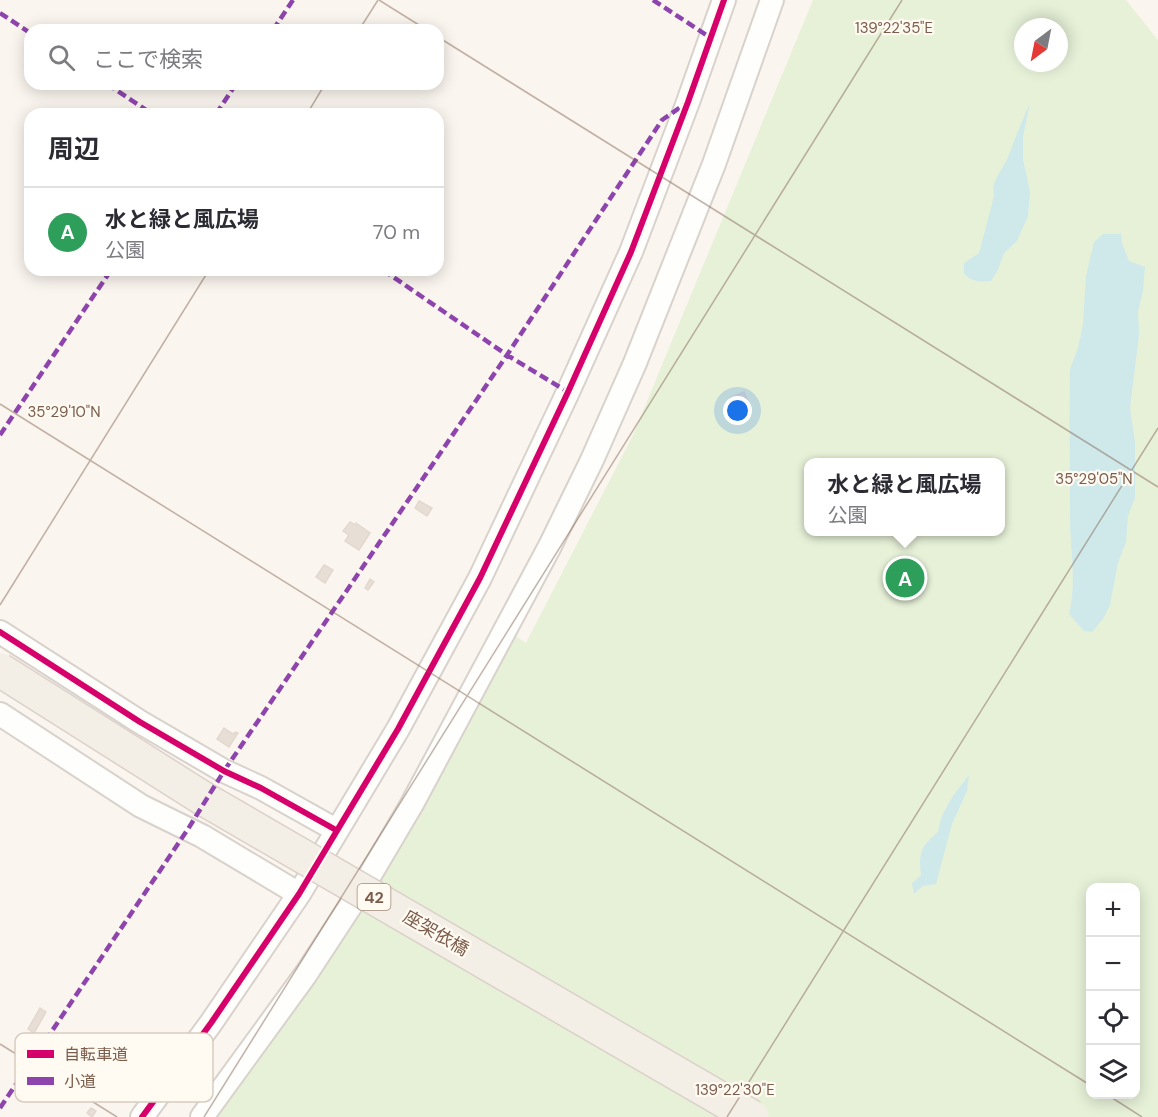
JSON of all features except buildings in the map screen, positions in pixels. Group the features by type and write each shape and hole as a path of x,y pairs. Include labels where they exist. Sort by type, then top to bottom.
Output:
{"main road":[{"name":"座架依橋","path":"0,670 204,799 752,1117"}],"street":[{"path":"204,1033 299,894 398,729 480,578 631,252 724,0"},
{"path":"213,1102 306,974 363,886 412,804 550,546 592,460 640,352 714,164 772,0"},
{"path":"0,632 140,722 224,771 261,788 336,830"},
{"path":"0,714 141,806 202,836 299,894"},
{"path":"142,1117 153,1102"},
{"path":"202,1117 213,1102"}],"green space":[{"path":"813,0 1126,0 1158,40 1158,1117 202,1117 306,974 506,630 526,643 633,435"}],"water":[{"path":"1030,103 1023,137 1023,159 1030,192 1028,216 1017,241 1004,253 991,281 973,280 964,274 964,263 979,253 994,196 995,180 1008,157"},
{"path":"1103,234 1121,234 1129,261 1145,267 1138,312 1139,335 1130,408 1135,442 1135,498 1128,516 1126,542 1118,563 1110,605 1103,619 1092,632 1084,631 1069,614 1073,578 1070,517 1070,369 1078,348 1083,324 1086,276 1094,242"},
{"path":"969,775 967,791 952,824 936,884 923,886 914,894 912,883 921,875 922,850 938,832 946,808"}],"marked path":[{"path":"277,24 293,0"},
{"path":"653,0 711,38"},
{"path":"0,13 24,29"},
{"path":"116,90 143,108"},
{"path":"220,108 232,90"},
{"path":"51,1033 188,829 224,771 507,355 662,120 685,104"},
{"path":"0,435 107,276"},
{"path":"392,276 507,355 568,392"},
{"path":"0,1108 15,1086"}],"cycle path":[{"path":"204,1033 299,894 398,729 480,578 631,252 724,0"},
{"path":"0,632 140,722 224,771 261,788 336,830"},
{"path":"142,1117 153,1102"}],"place":[{"name":"水と緑と風広場","path":"905,578"}]}
